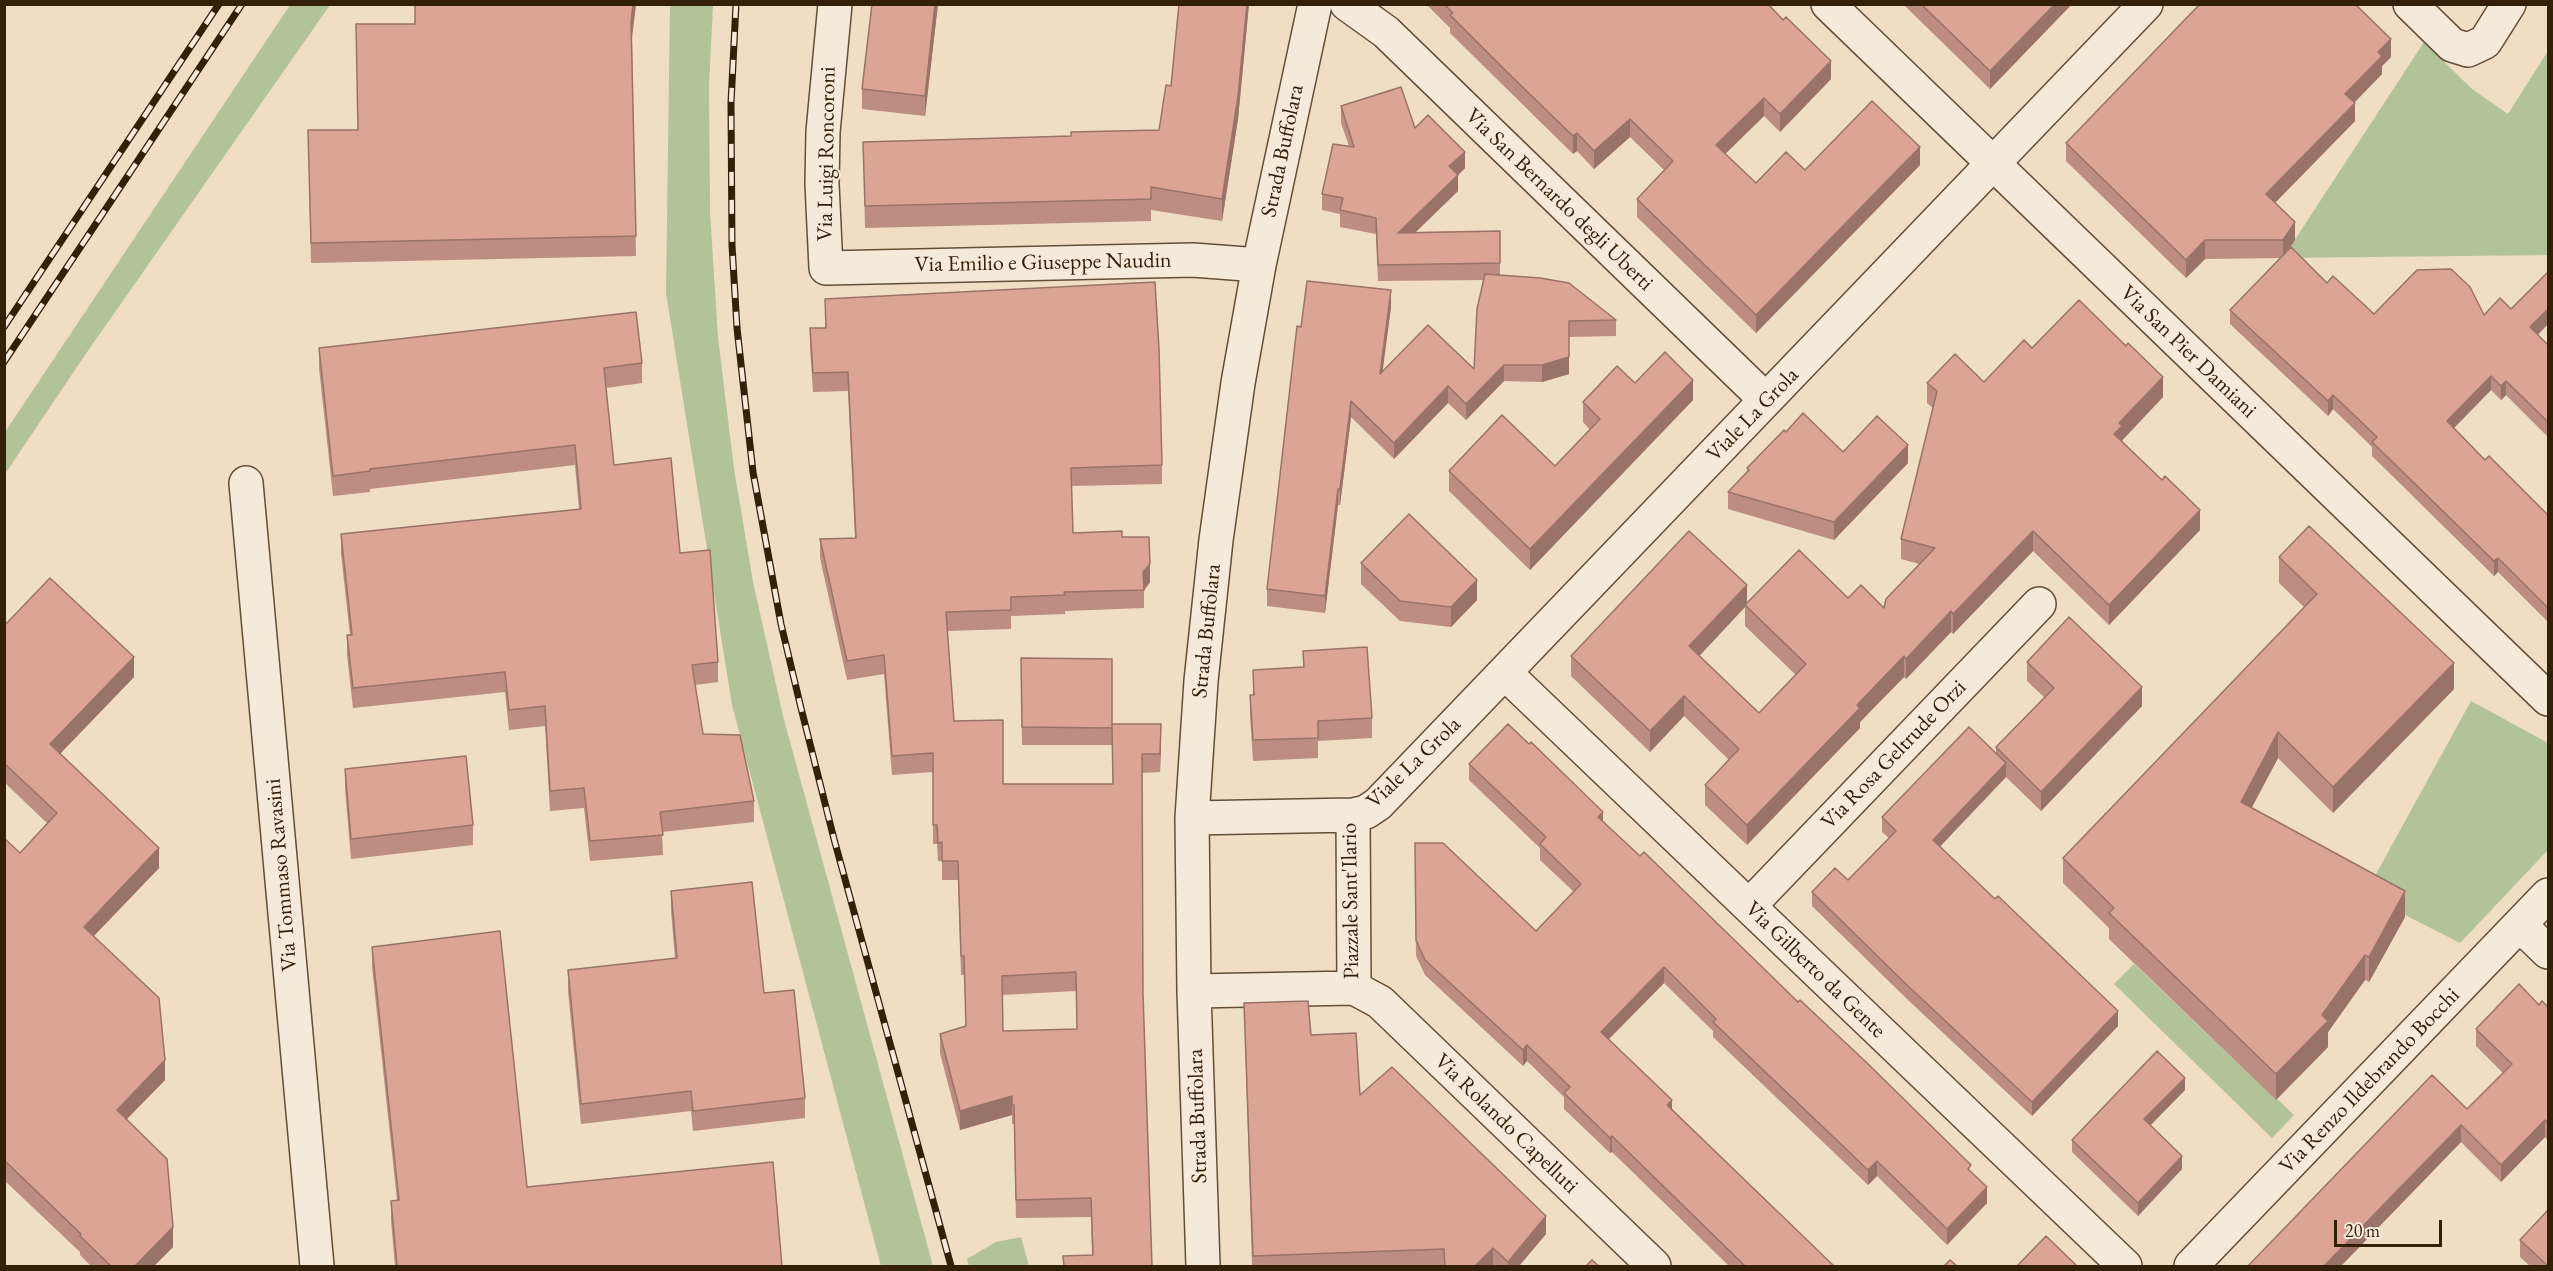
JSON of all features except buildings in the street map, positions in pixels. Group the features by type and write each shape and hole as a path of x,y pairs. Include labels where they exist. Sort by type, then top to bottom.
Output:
{"street":[{"name":"Via Luigi Roncoroni","path":"826,268 822,184 823,132 835,4"},
{"name":"Strada Buffolara","path":"1203,1266 1194,991 1192,818 1199,704 1218,528 1238,383 1259,265 1315,4"},
{"name":"Via San Bernardo degli Uberti","path":"1347,4 1386,32 1766,400"},
{"name":"Via San Pier Damiani","path":"1828,4 2548,699"},
{"name":"Viale La Grola","path":"1353,815 1366,812 1378,804 2146,4"},
{"path":"2410,4 2452,45 2468,50 2485,42 2509,4"},
{"name":"Via Emilio e Giuseppe Naudin","path":"826,268 1193,260 1259,265"},
{"name":"Via Tommaso Ravasini","path":"246,483 317,1266"},
{"name":"Via Rosa Geltrude Orzi","path":"1749,906 2039,604"},
{"name":"Via Gilberto da Gente","path":"1505,673 2125,1266"},
{"name":"Piazzale Sant'Ilario","path":"1192,818 1353,815 1354,988 1194,991"},
{"name":"Via Renzo Ildebrando Bocchi","path":"2192,1266 2548,895"},
{"path":"2520,925 2548,952"},
{"name":"Via Rolando Capelluti","path":"1354,988 1380,1002 1654,1266"}],"green space":[{"path":"290,5 330,5 85,355 5,474 5,432"},
{"path":"670,5 713,5 709,85 710,212 718,337 734,469 753,582 783,716 933,1266 881,1266 732,705 666,293"},
{"path":"2424,42 2472,89 2508,114 2548,51 2548,255 2283,258"},
{"path":"2471,701 2548,743 2548,850 2460,943 2403,914 2375,876"},
{"path":"2134,964 2294,1115 2272,1138 2114,984"},
{"path":"1021,1237 1029,1266 969,1266 967,1259 996,1242"}],"railway":[{"path":"4,327 219,4"},
{"path":"4,362 242,4"},
{"path":"736,4 731,103 732,245 737,328 753,472 781,624 801,708 834,839 951,1266"}]}
